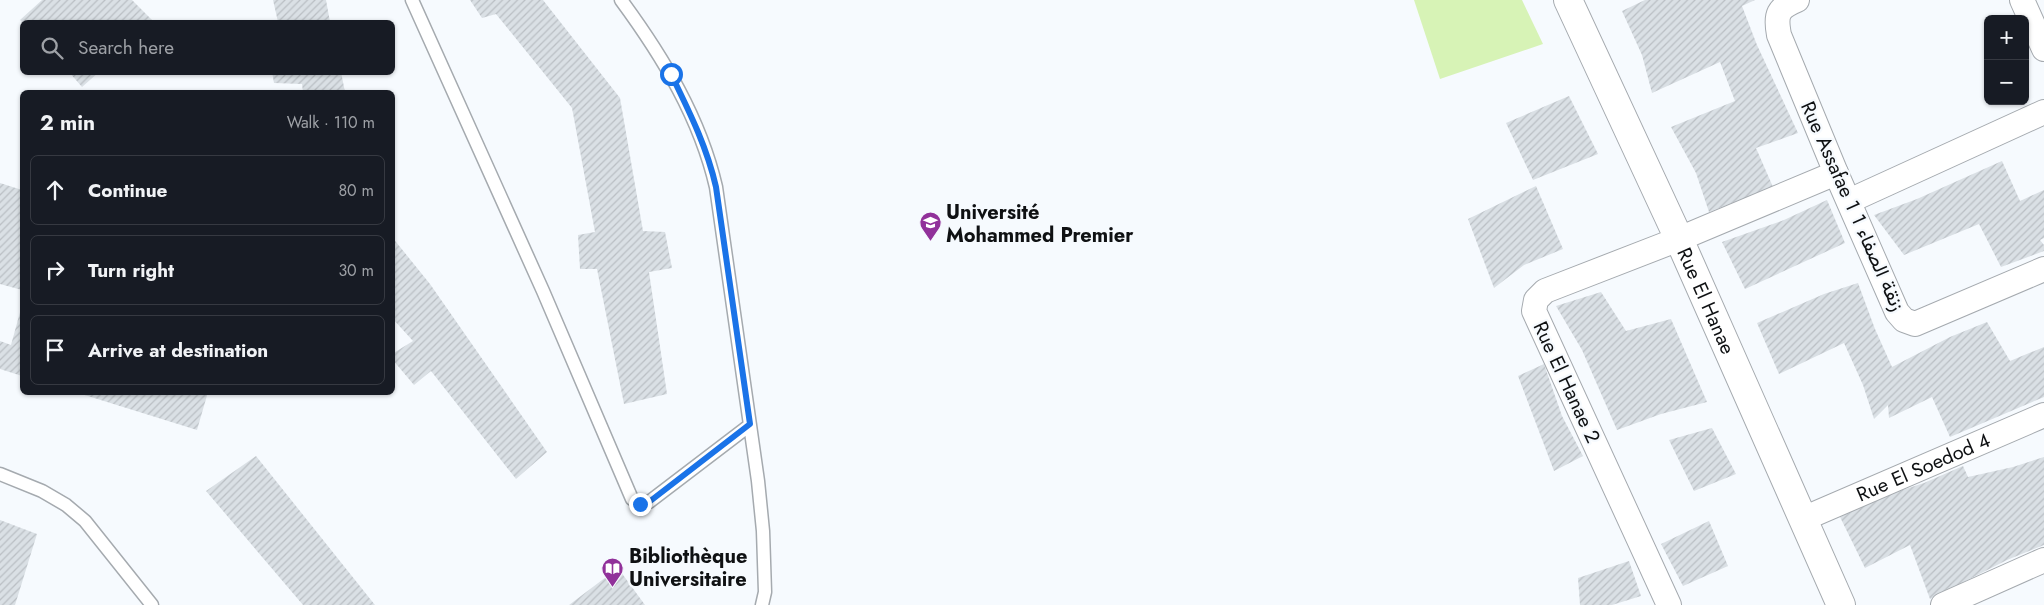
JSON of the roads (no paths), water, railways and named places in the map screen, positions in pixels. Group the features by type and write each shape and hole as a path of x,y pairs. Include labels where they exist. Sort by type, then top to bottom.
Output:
{"street":[{"name":"Rue El Hanae","path":"1568,0 1679,239 1841,605"},
{"path":"2022,0 2044,49"},
{"name":"Rue Assafae 1 1 زنقة الصفاء","path":"1790,3 1777,18 1779,35 1894,307 1904,320 1915,324 2044,269"},
{"path":"1848,201 2044,112"},
{"path":"1679,239 1836,172"},
{"name":"Rue El Hanae 2","path":"1669,605 1534,311 1534,306 1536,300 1545,291 1679,239"},
{"name":"Rue El Soedod 4","path":"1803,519 2044,415"},
{"path":"1943,605 2044,560"}],"lane":[{"path":"412,0 539,282 632,499 640,504 649,502 750,424"},
{"path":"621,0 652,41 671,74 691,115 710,163 718,197 763,532 765,592 762,605"},
{"path":"0,474 42,491 66,505 78,516 152,605"}],"place":[{"name":"Université Mohammed Premier","path":"930,242"},
{"name":"Bibliothèque Universitaire","path":"613,587"}]}
